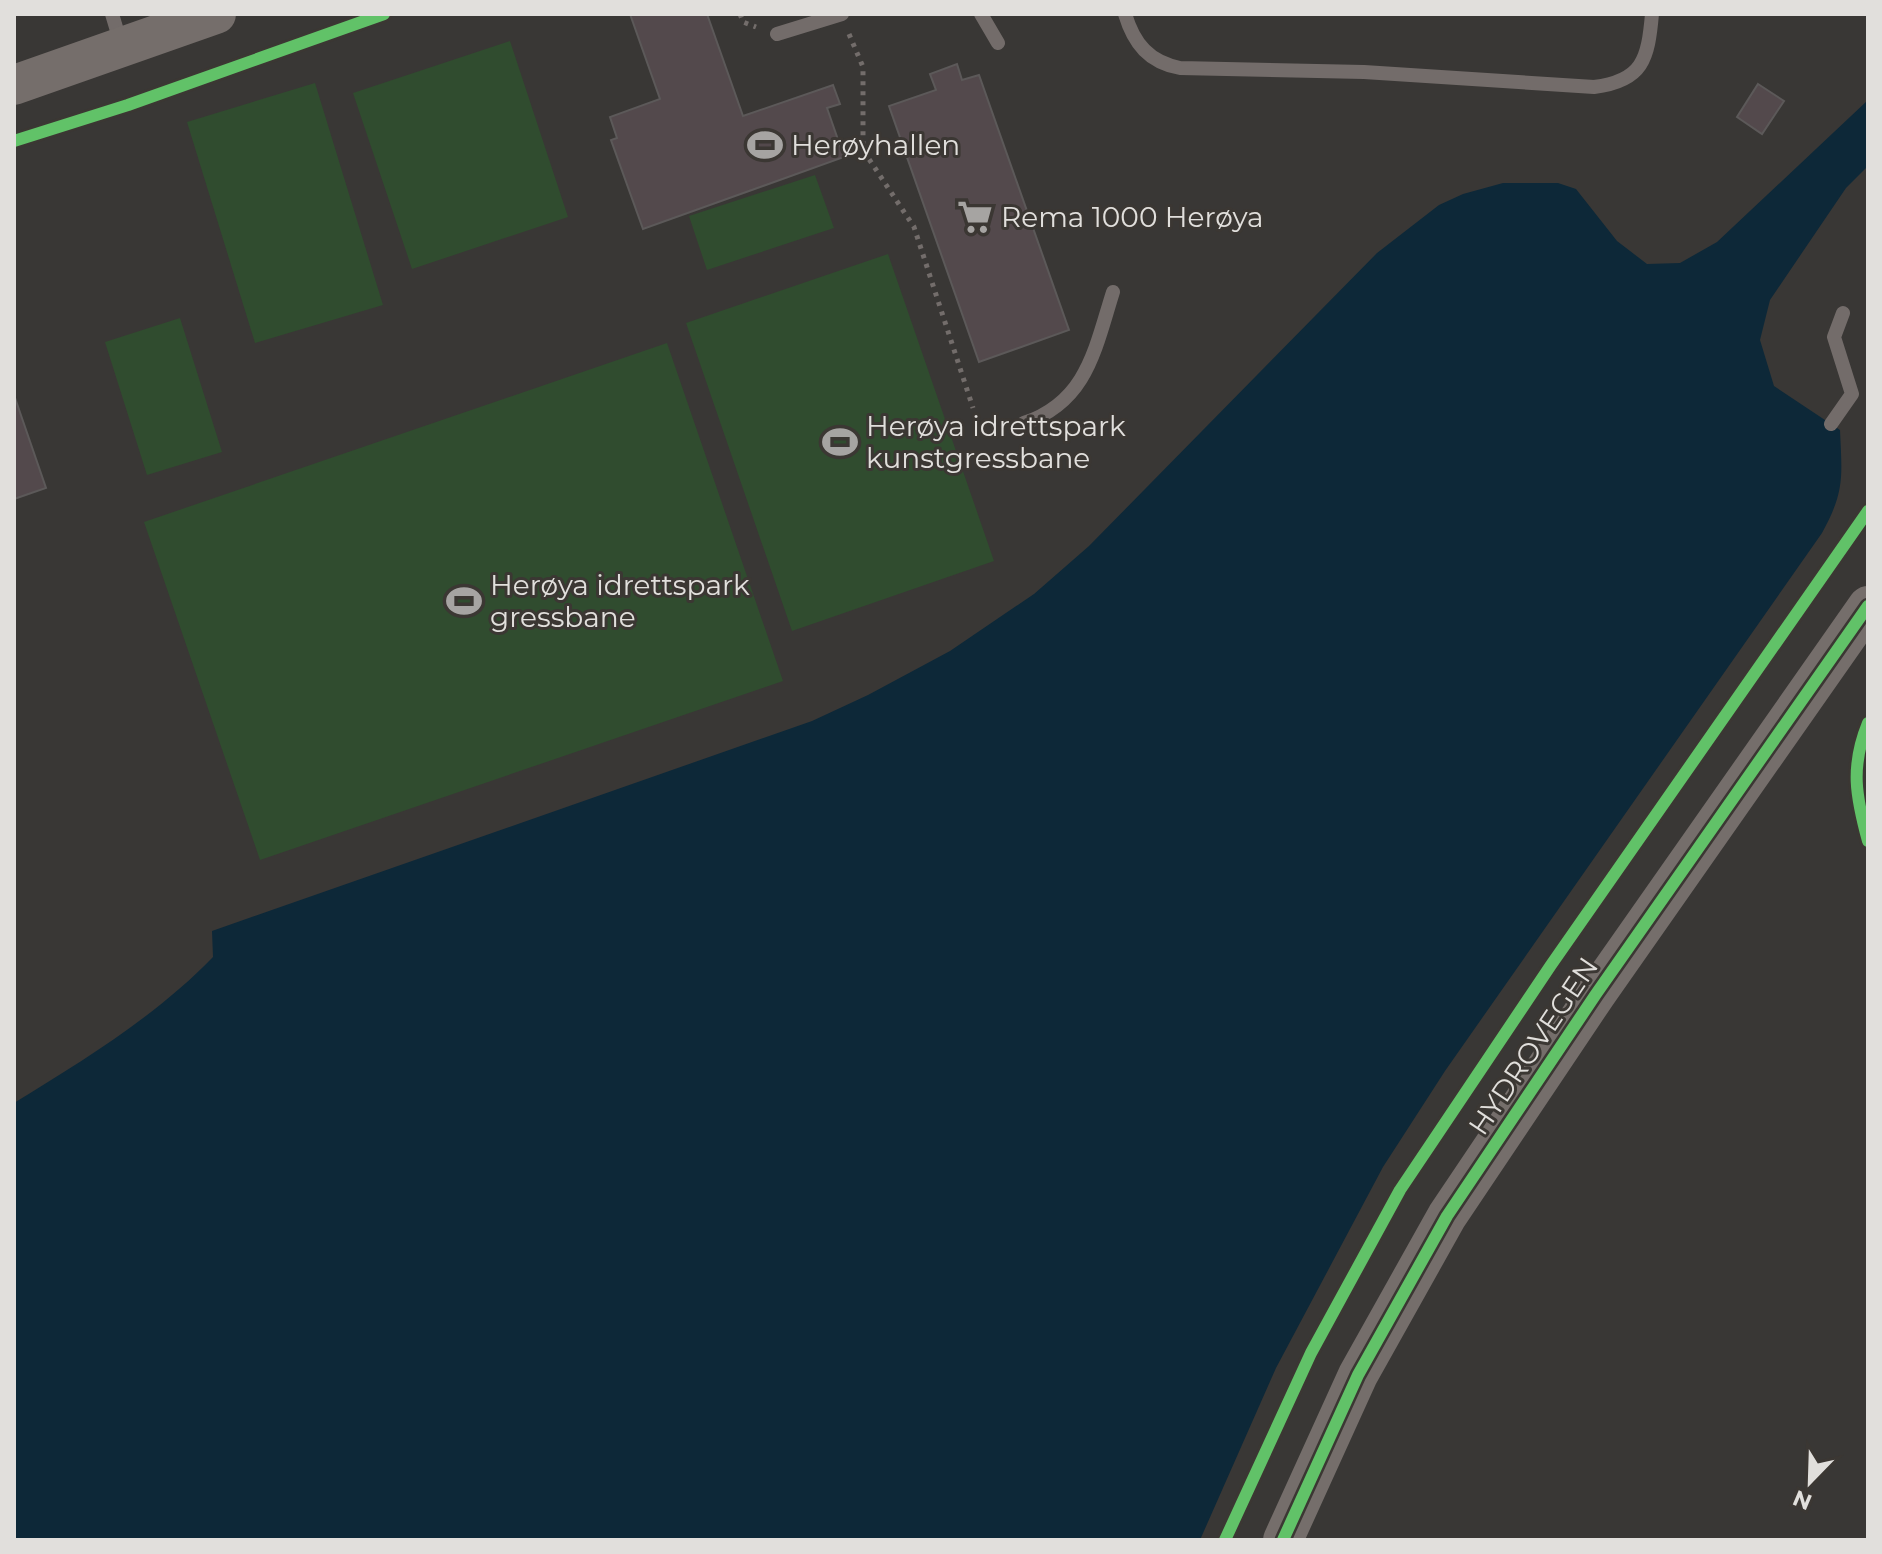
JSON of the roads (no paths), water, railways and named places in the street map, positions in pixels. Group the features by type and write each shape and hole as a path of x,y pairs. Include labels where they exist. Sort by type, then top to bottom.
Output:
{"street":[{"path":"14,85 117,30 207,16"},
{"name":"HYDROVEGEN","path":"1283,1540 1358,1375 1447,1216 1596,994 1868,606"}],"lane":[{"path":"777,34 842,14"},
{"path":"981,14 998,43"},
{"path":"1125,14 1130,31 1145,52 1156,61 1180,68 1364,72 1594,87 1629,78 1636,71 1646,57 1652,14"},
{"path":"1024,423 1045,416 1069,397 1093,353 1113,292"},
{"path":"1831,424 1852,394 1834,337 1843,313"}],"water":[{"path":"1868,100 1868,166 1846,188 1770,300 1760,340 1774,386 1840,430 1840,483 1835,506 1822,533 1445,1071 1383,1167 1276,1368 1200,1540 14,1540 14,1103 93,1053 168,999 213,957 212,931 812,721 950,651 1034,594 1089,546 1377,253 1439,205 1463,194 1503,183 1558,183 1576,189 1617,241 1647,264 1680,263 1717,242"}],"place":[{"name":"Herøyhallen","path":"765,145"},
{"name":"Rema 1000 Herøya","path":"975,217"},
{"name":"Herøya idrettspark kunstgressbane","path":"840,442"},
{"name":"Herøya idrettspark gressbane","path":"464,601"}]}
